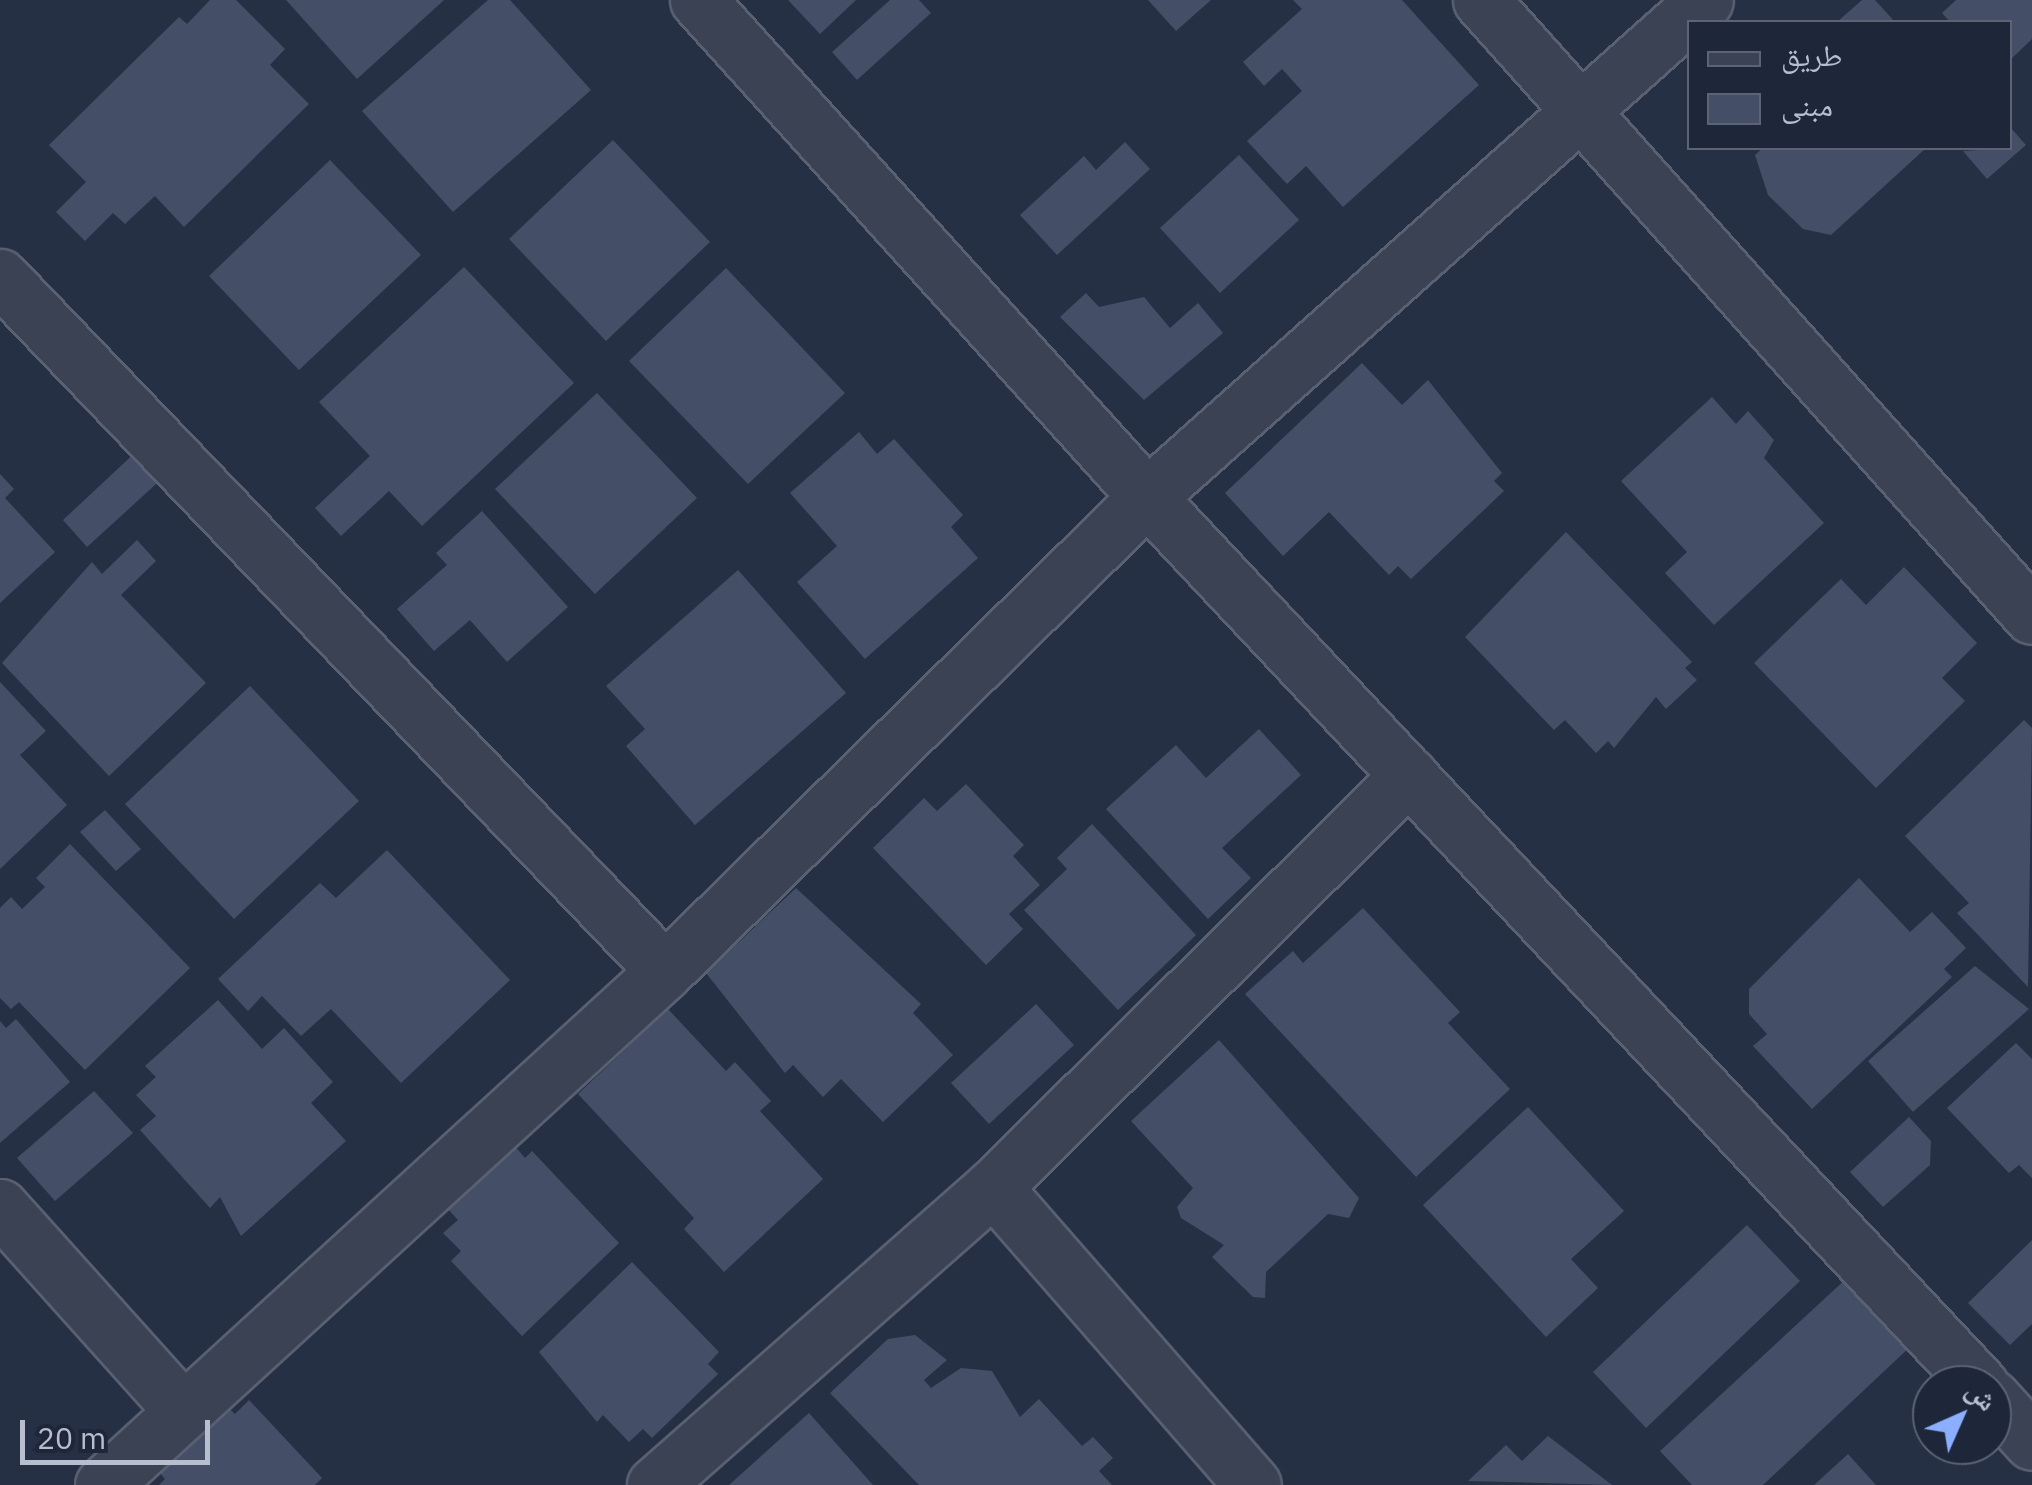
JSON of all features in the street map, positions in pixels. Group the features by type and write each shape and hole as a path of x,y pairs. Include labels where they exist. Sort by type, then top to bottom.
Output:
{"street":[{"path":"698,0 1147,497 1961,1365"},
{"path":"1481,0 1578,114 2032,616"},
{"path":"102,1485 664,971 1147,497 1704,0"},
{"path":"0,277 664,971"},
{"path":"656,1485 993,1188 1409,775"},
{"path":"993,1188 1253,1485"},
{"path":"0,1207 183,1410"},
{"path":"2012,1420 2032,1442"}],"building":[{"path":"210,0 236,0 285,49 270,65 309,104 184,227 155,196 125,224 113,213 85,241 56,212 86,182 49,145 179,17 187,24"},
{"path":"286,0 444,0 357,79"},
{"path":"488,0 510,0 591,90 453,212 362,111"},
{"path":"788,0 856,0 820,34"},
{"path":"890,0 919,0 931,13 857,80 832,52"},
{"path":"1148,0 1211,0 1176,31"},
{"path":"1293,0 1402,0 1479,85 1343,207 1306,166 1287,184 1247,141 1302,91 1282,69 1264,86 1243,62 1302,9"},
{"path":"1862,0 1875,0 1893,20 1839,20"},
{"path":"1956,0 2032,0 2032,39 2012,58 2012,20 1948,20 1942,13"},
{"path":"2012,129 2026,145 1987,179 1963,151 2012,150"},
{"path":"613,140 710,242 606,341 509,239"},
{"path":"1125,142 1150,169 1057,255 1020,215 1084,156 1096,170"},
{"path":"1761,150 1924,150 1831,235 1803,229 1768,195 1755,155"},
{"path":"1239,155 1299,220 1220,293 1160,228"},
{"path":"330,160 421,255 299,370 209,276"},
{"path":"464,267 574,383 422,526 389,491 341,536 315,508 370,456 319,402"},
{"path":"726,268 845,393 748,484 629,361"},
{"path":"1086,293 1099,307 1144,297 1170,328 1198,303 1223,333 1144,400 1060,317"},
{"path":"1362,363 1402,405 1428,380 1502,473 1494,481 1504,491 1411,579 1398,566 1389,575 1329,512 1283,556 1225,493"},
{"path":"597,393 697,498 595,594 495,489"},
{"path":"1712,397 1736,424 1748,411 1774,440 1764,458 1824,523 1714,625 1665,573 1687,552 1621,481"},
{"path":"859,432 877,454 894,439 963,515 951,527 978,558 865,659 797,582 837,546 790,493"},
{"path":"140,448 166,475 87,547 63,520"},
{"path":"0,474 14,489 5,498 55,552 0,603"},
{"path":"482,511 568,607 507,662 470,620 434,651 397,609 447,565 436,553"},
{"path":"1566,532 1692,662 1685,668 1697,680 1666,709 1656,697 1614,748 1608,741 1596,753 1565,720 1554,730 1465,637"},
{"path":"137,540 156,561 121,595 206,683 109,776 2,663 92,562 102,574"},
{"path":"1904,567 1977,643 1942,678 1965,701 1876,788 1754,663 1841,579 1866,605"},
{"path":"738,570 846,693 695,825 626,746 645,729 606,686"},
{"path":"0,682 46,731 20,755 67,805 0,869"},
{"path":"250,686 359,801 234,919 125,804"},
{"path":"2024,720 2032,728 2028,987 1957,913 1969,903 1905,836"},
{"path":"1259,729 1301,775 1222,848 1251,878 1208,919 1106,809 1176,745 1206,778"},
{"path":"966,784 1024,845 1013,856 1040,885 1009,914 1023,929 986,965 873,848 924,798 937,811"},
{"path":"105,810 141,849 116,871 80,832"},
{"path":"1092,824 1196,935 1118,1010 1024,910 1067,869 1057,858"},
{"path":"70,844 190,968 85,1070 19,1002 11,1009 0,998 0,908 11,897 22,909 45,887 36,878"},
{"path":"387,850 510,980 401,1083 331,1009 301,1036 262,996 248,1011 218,979 320,883 336,898"},
{"path":"1859,878 1910,932 1932,912 1966,948 1944,969 1952,977 1812,1109 1753,1046 1767,1034 1749,1014 1749,989"},
{"path":"796,888 921,1004 913,1013 953,1055 883,1122 841,1079 823,1097 793,1065 785,1073 706,973"},
{"path":"1363,908 1460,1012 1448,1023 1510,1089 1416,1177 1245,994 1293,951 1303,963"},
{"path":"1975,966 2029,1009 1913,1112 1868,1061"},
{"path":"218,1000 262,1049 284,1028 333,1082 311,1103 346,1141 241,1236 220,1197 210,1208 140,1130 156,1116 136,1095 156,1077 145,1066"},
{"path":"1036,1004 1074,1045 989,1124 951,1083"},
{"path":"668,1009 726,1071 735,1062 771,1101 760,1111 823,1179 724,1272 684,1229 694,1218 578,1094"},
{"path":"16,1019 70,1082 0,1143 0,1021 6,1028"},
{"path":"1219,1040 1359,1198 1349,1218 1328,1214 1266,1272 1265,1298 1253,1297 1212,1257 1224,1245 1181,1218 1177,1207 1193,1188 1131,1121"},
{"path":"2016,1043 2032,1059 2032,1178 2019,1165 2009,1173 1947,1108"},
{"path":"94,1091 133,1133 55,1201 17,1158"},
{"path":"1528,1107 1624,1211 1571,1259 1598,1288 1546,1337 1423,1205"},
{"path":"1909,1117 1931,1141 1930,1165 1883,1207 1850,1172"},
{"path":"514,1145 525,1158 532,1151 619,1243 522,1336 451,1261 461,1251 443,1233 458,1220 447,1208"},
{"path":"1747,1225 1800,1281 1646,1428 1593,1372"},
{"path":"2032,1240 2032,1324 2010,1345 1968,1303"},
{"path":"632,1262 719,1352 708,1364 718,1374 652,1438 643,1429 629,1442 603,1415 597,1422 539,1352"},
{"path":"1848,1277 1912,1345 1763,1485 1692,1485 1660,1451"},
{"path":"915,1335 947,1360 924,1380 931,1388 961,1368 992,1371 1020,1417 1039,1399 1082,1446 1093,1437 1113,1458 1099,1471 1112,1485 919,1485 830,1393 888,1339"},
{"path":"249,1400 322,1478 315,1485 159,1485 165,1479 156,1468 224,1404 235,1414"},
{"path":"809,1413 873,1485 729,1485"},
{"path":"1548,1436 1612,1485 1468,1481 1506,1445 1522,1461"},
{"path":"1848,1454 1876,1485 1814,1485"}]}
